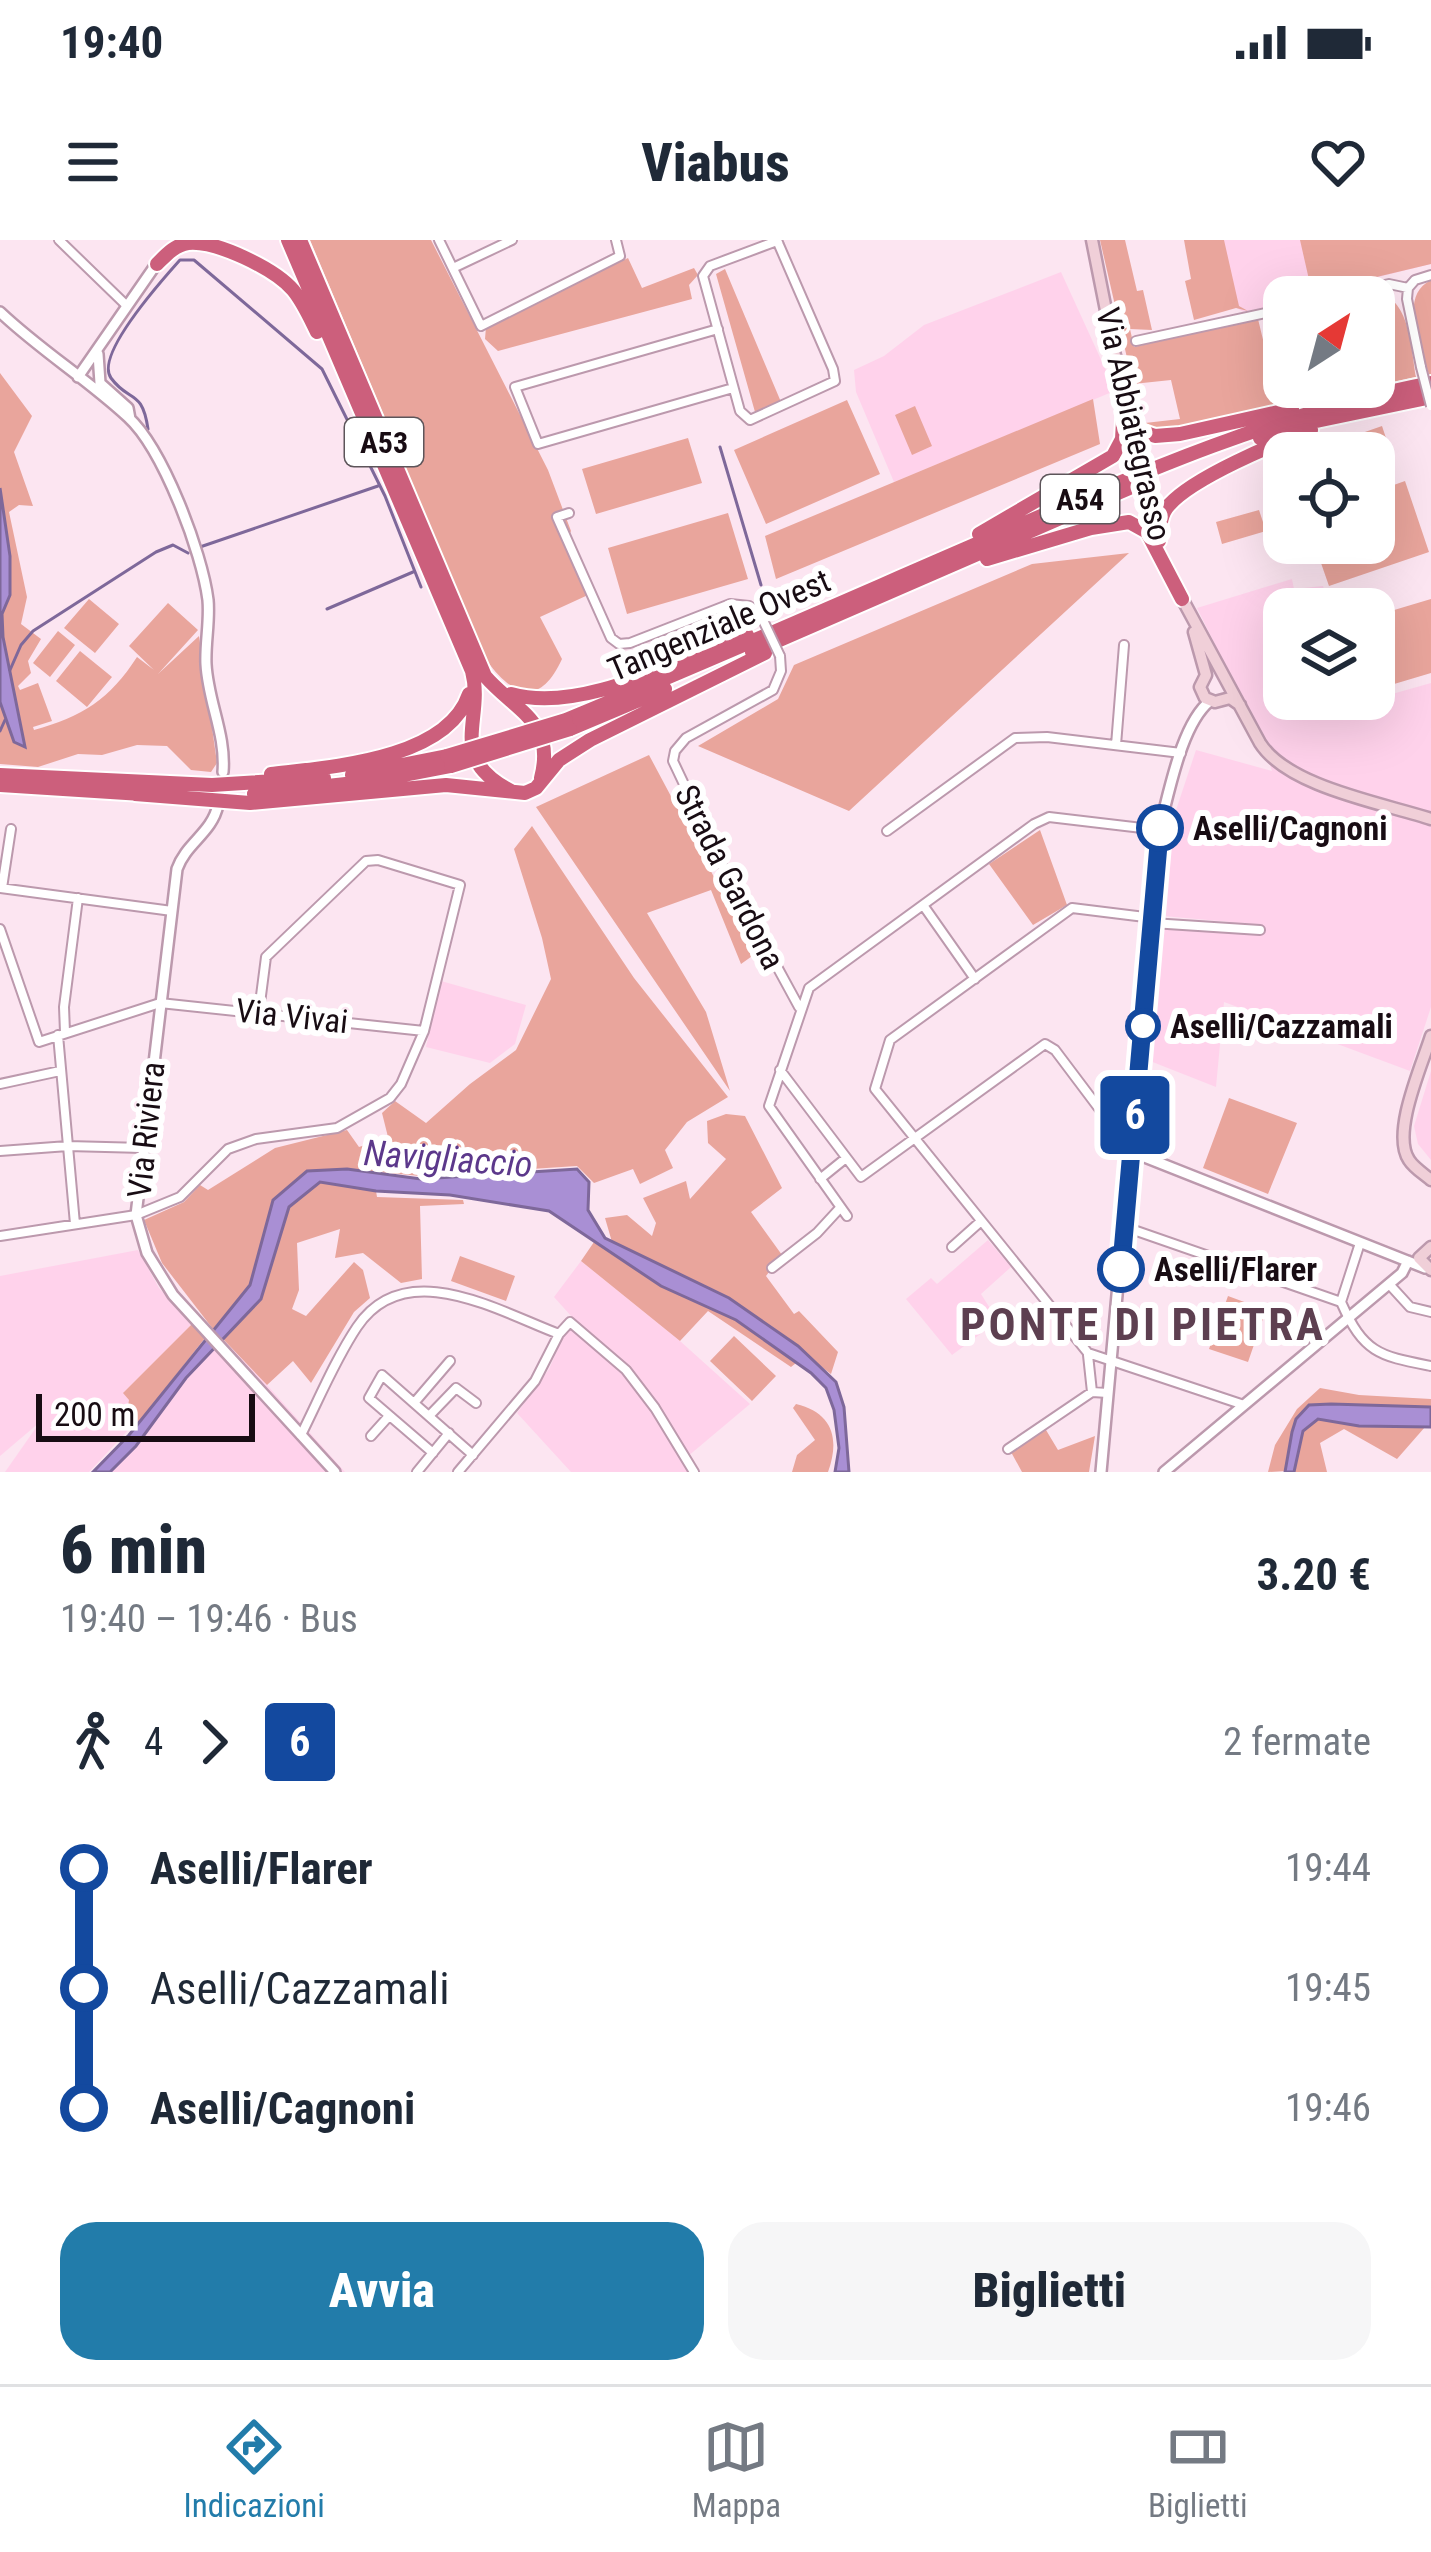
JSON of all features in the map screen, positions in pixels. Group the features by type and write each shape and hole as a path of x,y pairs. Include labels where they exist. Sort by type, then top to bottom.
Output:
{"highway":[{"name":"A53","path":"288,240 465,646 491,683 534,722 544,754 540,783"},
{"name":"A53","path":"300,240 465,646 476,685 469,727 473,752 493,780 521,794"},
{"path":"157,264 172,248 211,244 258,264 293,289 360,414"},
{"name":"Tangenziale Ovest","path":"1395,391 1431,383"},
{"name":"Tangenziale Ovest","path":"0,785 269,793 373,781 449,761 568,724 1222,451 1302,424 1431,397"},
{"path":"1124,403 1136,428 1150,436 1309,408"},
{"path":"905,572 1113,456 1122,439 1124,403"},
{"name":"Tangenziale Ovest","path":"821,617 905,572 1219,442 1323,408"},
{"path":"1147,503 1170,503 1252,455 1363,410"},
{"path":"1159,541 1170,503"},
{"path":"880,597 1045,541 1129,522 1147,532 1183,602"},
{"path":"138,789 250,803 446,785 521,794 590,740 821,617"},
{"path":"491,683 509,694 530,698 584,693 821,617"},
{"path":"138,789 316,768 423,742 451,725 467,701 470,681 465,646"},
{"name":"Tangenziale Ovest","path":"0,775 138,789"}],"main road":[{"name":"Via Abbiategrasso","path":"1092,240 1147,503 1183,602 1210,701"},
{"name":"Via Abbiategrasso","path":"1183,602 1228,692 1242,707 1267,754 1288,771 1431,819"},
{"path":"1203,681 1223,674"},
{"path":"1210,701 1228,692"},
{"path":"1431,1036 1406,1113 1403,1146 1411,1163 1431,1180"},
{"path":"1418,1263 1431,1247"}],"street":[{"path":"58,240 126,305"},
{"path":"78,376 174,240"},
{"path":"439,240 481,326 620,256 616,240"},
{"path":"453,268 512,240"},
{"path":"777,241 835,381 750,420 740,411 718,329 704,271 777,241"},
{"path":"1431,274 1408,288 1431,406"},
{"path":"1395,285 1408,288"},
{"path":"0,312 130,418 159,460 199,559 208,601 206,663 221,730 223,772"},
{"path":"1136,341 1263,314"},
{"path":"718,329 515,387 538,444 733,388"},
{"path":"99,348 100,382 128,408 130,418"},
{"name":"Strada Gardona","path":"569,513 557,517 611,638 619,644 630,644 730,604 749,606 761,618 780,656 780,676 772,690 686,738 673,761 726,873 800,1009"},
{"path":"1116,745 1124,645"},
{"path":"1190,731 1203,681"},
{"path":"1101,1472 1159,830 1181,753 1200,709 1210,701"},
{"path":"886,831 1015,738 1181,753"},
{"name":"Via Riviera","path":"218,805 212,825 181,858 136,1215 161,1279 334,1472"},
{"path":"772,1268 843,1212 770,1106 808,988 1034,824 1049,818 1159,830"},
{"path":"11,829 1,888 172,911"},
{"path":"0,1236 136,1215 180,1197 228,1150 256,1139 337,1128 390,1098 424,1031 460,886 378,860 366,862 266,957 259,1011"},
{"path":"75,1225 60,1071 78,898"},
{"path":"923,905 975,979"},
{"path":"1244,1405 1088,1353 875,1089 890,1040 1072,908 1260,930"},
{"path":"0,929 39,1042 160,1003"},
{"name":"Via Vivai","path":"160,1003 424,1031"},
{"path":"780,1070 861,1178 1042,1045 1055,1050 1132,1153 1418,1263"},
{"path":"0,1084 60,1071"},
{"path":"1104,1117 1122,1121 1136,1111"},
{"path":"0,1151 142,1148"},
{"path":"820,1179 846,1158"},
{"path":"952,1247 980,1222"},
{"path":"1125,1227 1341,1302"},
{"path":"1360,1243 1341,1302 1348,1318 1378,1356 1431,1366"},
{"path":"1164,1472 1418,1263"},
{"path":"1389,1284 1410,1307 1431,1312"},
{"path":"301,1435 356,1329 380,1304 403,1292 450,1293 559,1334"},
{"path":"458,1472 535,1381 570,1322 626,1370 694,1472"},
{"path":"1088,1353 1092,1392"},
{"path":"413,1402 450,1361"},
{"path":"433,1453 369,1398 382,1375 473,1454"},
{"path":"429,1416 456,1388 476,1403"},
{"path":"1008,1449 1092,1392 1108,1394"},
{"path":"371,1436 389,1416"},
{"path":"416,1472 449,1433"}],"shaded area":[{"path":"310,240 431,240 548,470 571,531 565,544 588,595 540,617 562,659 536,690 517,689 487,661"},
{"path":"1100,240 1125,240 1137,291 1143,290 1152,330 1130,329 1134,347 1258,319 1263,340 1263,408 1271,408 1154,433 1134,415 1117,335 1138,415 1145,423 1180,419 1171,380 1133,384"},
{"path":"1184,240 1224,240 1239,306 1248,311 1236,308 1194,320 1185,281 1191,279"},
{"path":"1222,240 1431,240 1431,264 1383,276 1263,276 1263,308 1243,312 1237,308"},
{"path":"1300,240 1431,240 1431,264 1381,276 1308,276"},
{"path":"628,258 642,288 694,268 698,275 689,285 692,299 498,351 485,339 486,327"},
{"path":"725,269 781,402 755,412 716,274"},
{"path":"1061,272 1112,392 894,482 856,392 854,370 884,356 924,325"},
{"path":"1431,280 1429,375 1414,310 1415,298"},
{"path":"1395,303 1410,338 1416,377 1395,382"},
{"path":"0,373 32,416 14,452 33,506 19,505 9,512 27,597 21,624 41,639 28,661 31,673 18,686 20,690 38,683 52,721 34,730 93,704 137,657 154,670 129,646 168,603 198,630 158,674 199,636 217,763 211,772 191,770 167,746 137,745 102,755 78,754 38,767 0,764"},
{"path":"1093,399 1100,444 776,579 765,536"},
{"path":"847,400 880,474 766,524 734,450"},
{"path":"915,406 932,446 912,455 895,415"},
{"path":"688,438 702,483 596,514 582,469"},
{"path":"1405,481 1429,552 1395,564 1395,485"},
{"path":"0,488 10,556 3,637 25,747 14,742 0,702"},
{"path":"1259,510 1263,532 1222,544 1216,522"},
{"path":"728,513 748,579 627,614 608,548"},
{"path":"1129,553 849,811 698,746 778,699 794,665 1032,564"},
{"path":"1321,564 1394,564 1329,586"},
{"path":"1292,579 1294,588 1263,588 1263,720 1395,720 1395,693 1431,683 1431,1007 1410,1071 1224,1002 1216,1087 1150,1061 1162,929 1229,933 1231,922 1163,916 1170,828 1196,750 1272,771 1260,736 1197,608"},
{"path":"89,599 119,624 95,653 64,628"},
{"path":"1431,599 1431,673 1395,684 1395,610"},
{"path":"58,631 75,645 50,677 33,663"},
{"path":"80,651 112,677 87,707 56,681"},
{"path":"649,755 755,954 741,964 711,890 647,913 706,1012 730,1091 536,807"},
{"path":"532,826 634,978 728,1097 687,1122 665,1150 673,1168 640,1184 633,1169 594,1183 577,1166 420,1176 347,1169 273,1200 250,1285 213,1329 162,1263 144,1220 184,1202 200,1185 208,1190 275,1148 347,1130 359,1147 388,1137 382,1113 395,1101 426,1123 516,1050 551,979 514,849"},
{"path":"1040,830 1067,905 1033,925 989,864"},
{"path":"441,981 526,1005 515,1044 490,1063 426,1047"},
{"path":"1431,1071 1431,1160 1418,1144 1414,1126"},
{"path":"1229,1098 1297,1123 1268,1194 1203,1168"},
{"path":"726,1114 745,1116 782,1188 751,1212 782,1255 766,1276 794,1314 799,1311 838,1352 831,1374 729,1298 612,1242 605,1218 627,1215 652,1236 656,1223 643,1198 686,1181 690,1199 726,1159 708,1143 707,1121"},
{"path":"347,1169 421,1179 577,1169 589,1182 588,1210 605,1238 729,1298 798,1346 836,1382 844,1407 849,1472 835,1472 839,1448 834,1410 826,1388 811,1373 736,1320 661,1286 549,1211 320,1182 289,1207 261,1299 186,1378 136,1446 110,1472 93,1472 129,1435 250,1285 273,1200 307,1171"},
{"path":"320,1182 376,1191 377,1197 463,1200 464,1204 420,1206 422,1279 401,1283 363,1253 335,1258 340,1229 297,1243 299,1290 292,1309 306,1316 354,1262 363,1270 370,1298 354,1312 311,1383 293,1361 267,1385 223,1339 261,1299 289,1207"},
{"path":"988,1240 1011,1267 981,1294 998,1321 952,1355 906,1299 931,1278 937,1284"},
{"path":"594,1242 661,1286 736,1320 796,1363 791,1367 708,1311 680,1341 581,1261"},
{"path":"138,1250 159,1288 192,1324 124,1392 129,1400 126,1417 134,1424 89,1472 5,1472 40,1422 0,1456 0,1276"},
{"path":"460,1256 515,1276 506,1301 451,1281"},
{"path":"581,1261 750,1404 687,1457 697,1472 571,1472 517,1413 549,1369 572,1317 554,1297"},
{"path":"1228,1296 1266,1310 1248,1362 1209,1349"},
{"path":"192,1324 205,1338 136,1426 126,1417 129,1400 123,1393"},
{"path":"734,1336 776,1376 752,1401 710,1361"},
{"path":"223,1339 267,1385 345,1472 110,1472"},
{"path":"1320,1388 1431,1399 1431,1407 1309,1405 1287,1455 1286,1471 1268,1472 1275,1445 1297,1409"},
{"path":"796,1404 818,1414 830,1429 833,1449 828,1472 792,1472 797,1455 815,1440 793,1408"},
{"path":"1309,1405 1431,1407 1431,1427 1359,1426 1318,1419 1303,1431 1294,1472 1285,1472 1296,1419"},
{"path":"1318,1418 1359,1426 1425,1427 1397,1459 1344,1429 1320,1443 1327,1472 1294,1472 1303,1431"},
{"path":"1043,1425 1058,1450 1095,1436 1089,1472 1022,1472 1011,1452"}],"waterway":[{"path":"148,429 138,401 111,378 112,352 133,317 180,260 194,260 322,369 385,496 421,587"},
{"path":"720,447 761,585"},
{"path":"200,547 378,486"},
{"path":"10,670 33,631 156,552 173,545 188,553"},
{"path":"327,609 413,572"},
{"path":"0,731 5,720"}],"bus line":[{"name":"6","path":"1121,1269 1160,828"}],"place":[{"name":"Aselli/Cagnoni","path":"1160,828"},
{"name":"Aselli/Cazzamali","path":"1143,1026"},
{"name":"Aselli/Flarer","path":"1121,1269"}],"district":[{"name":"PONTE DI PIETRA","path":"1143,1324"}],"water label":[{"name":"Navigliaccio","path":"448,1159"}]}
